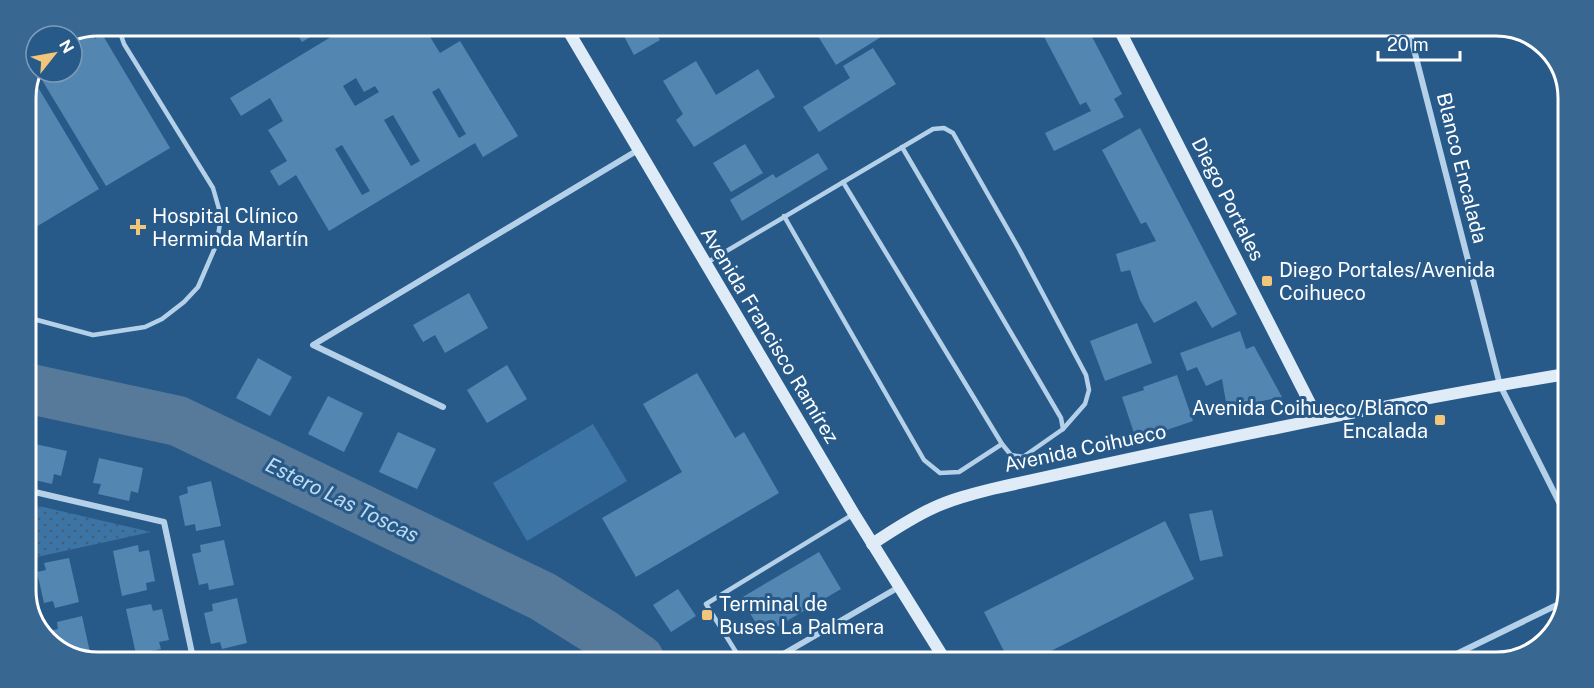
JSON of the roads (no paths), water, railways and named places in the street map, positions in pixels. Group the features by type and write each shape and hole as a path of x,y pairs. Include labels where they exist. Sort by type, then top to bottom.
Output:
{"main road":[{"name":"Avenida Francisco Ramírez","path":"571,36 854,514 940,652"},
{"name":"Diego Portales","path":"1123,36 1318,419"},
{"name":"Avenida Coihueco","path":"872,544 934,507 992,489 1318,419 1558,375"}],"street":[{"name":"Blanco Encalada","path":"1411,36 1500,385 1558,500"},
{"path":"443,407 313,345 638,150"},
{"path":"36,491 164,522 192,652"},
{"path":"787,652 899,587"},
{"path":"1460,652 1556,605"}],"lane":[{"path":"36,320 93,335 145,327 184,302 198,287 217,243 221,216 213,188 124,44 121,36"},
{"path":"705,263 933,129 944,128 953,133 1019,249 1086,375 1089,390 1085,404 1063,429 1023,457 1011,455 1002,444 843,182"},
{"path":"902,147 1061,418 1063,429"},
{"path":"784,216 924,460 940,473 959,472 1002,444"},
{"path":"736,652 706,604 854,514"}],"waterway":[{"name":"Estero Las Toscas","path":"36,390 178,421 542,596 629,652"}],"place":[{"name":"Hospital Clínico Herminda Martín","path":"138,227"},
{"name":"Diego Portales/Avenida Coihueco","path":"1267,281"},
{"name":"Avenida Coihueco/Blanco Encalada","path":"1440,420"},
{"name":"Terminal de Buses La Palmera","path":"707,615"}]}
